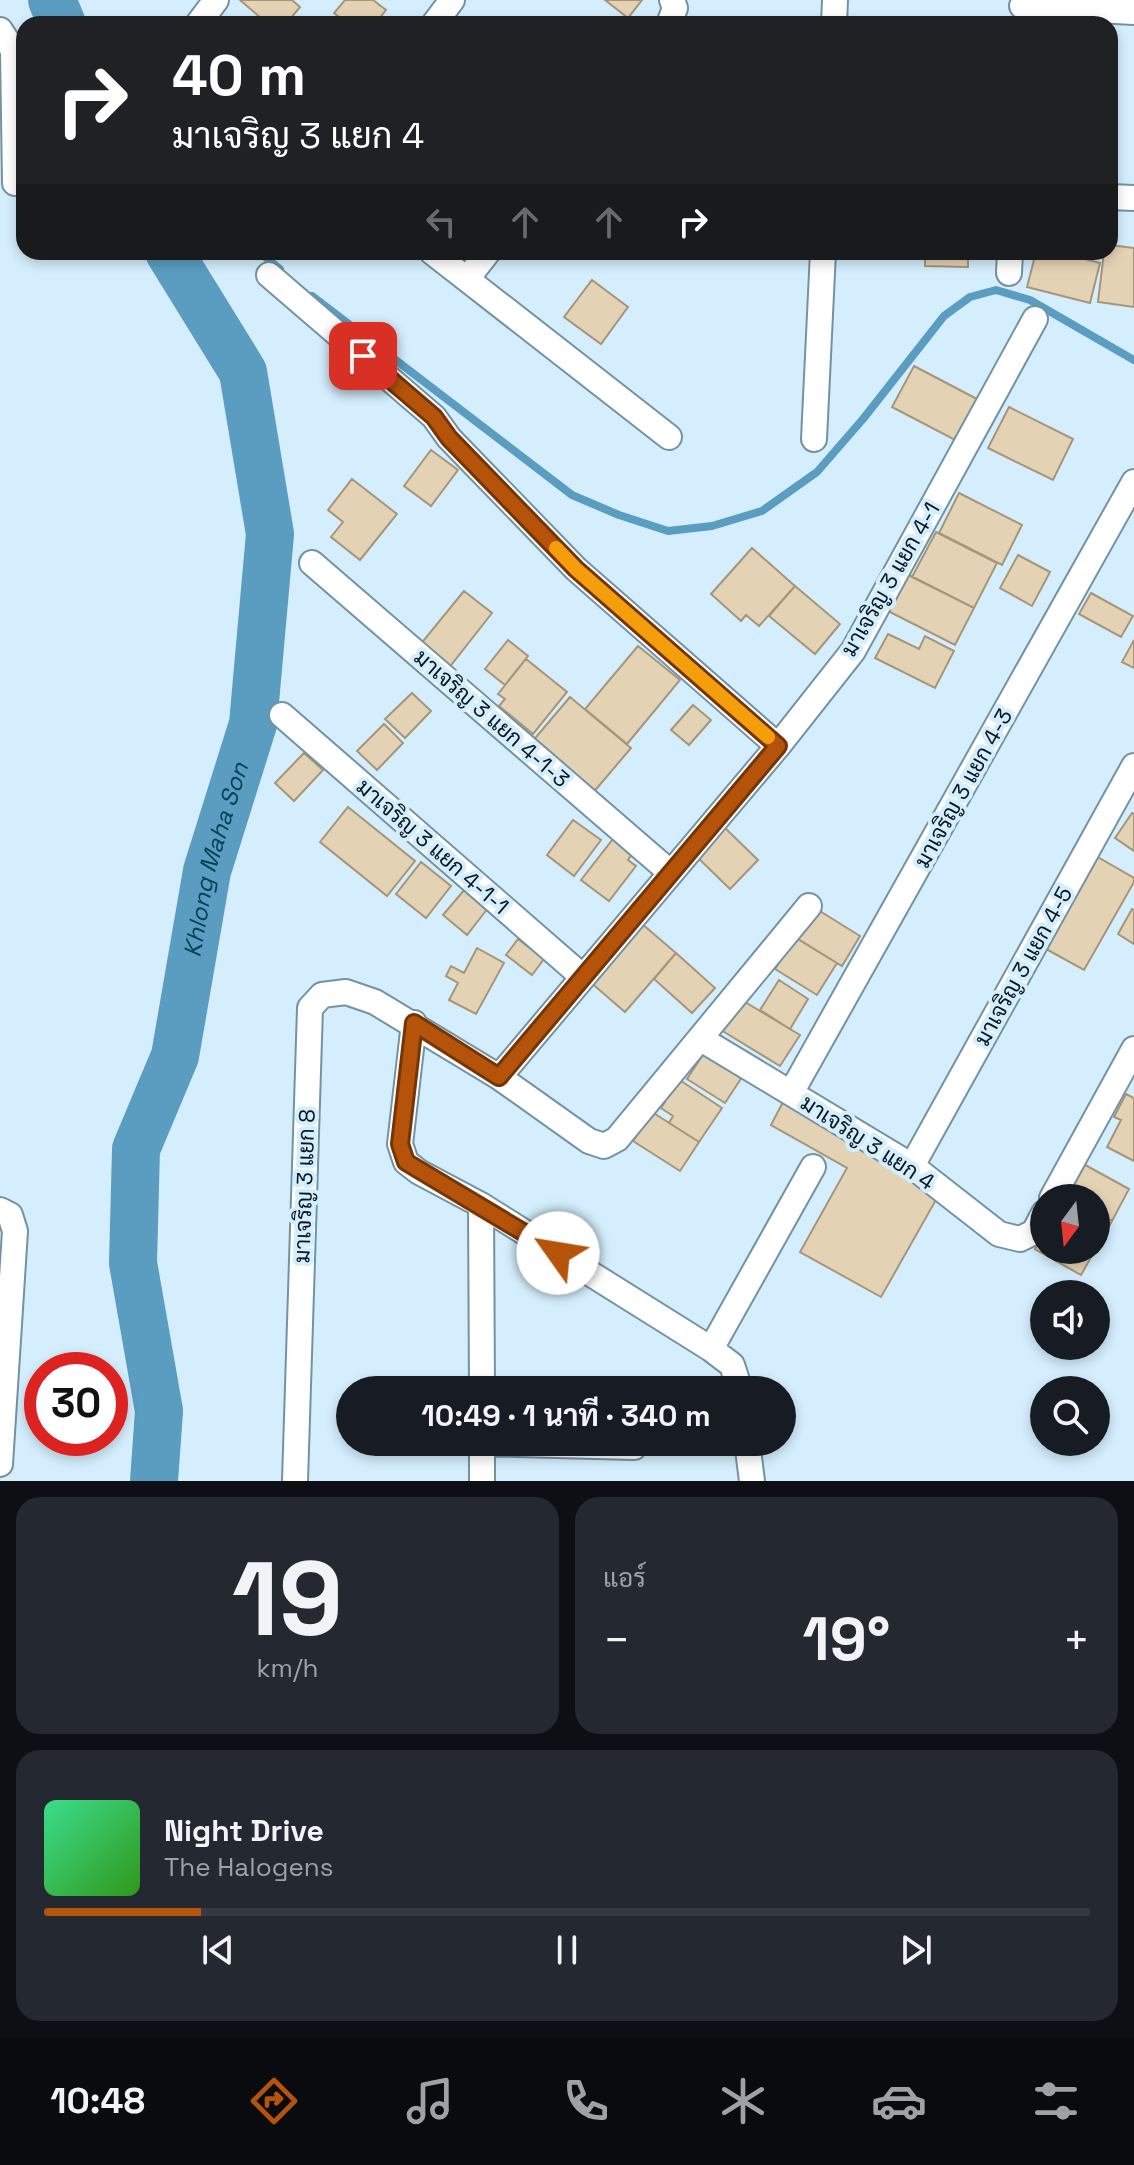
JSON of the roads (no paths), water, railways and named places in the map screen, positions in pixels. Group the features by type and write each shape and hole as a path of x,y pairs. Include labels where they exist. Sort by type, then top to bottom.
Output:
{"street":[{"path":"1022,10 1134,12"},
{"path":"4,43 15,183"},
{"path":"442,260 669,437"},
{"path":"467,279 482,260"},
{"path":"814,439 823,260"},
{"path":"269,275 434,417 449,438 576,569 778,746"},
{"name":"มาเจริญ 3 แยก 4-1","path":"499,1077 778,746 853,651 1035,319"},
{"name":"มาเจริญ 3 แยก 4-3","path":"791,1093 1134,482"},
{"name":"มาเจริญ 3 แยก 4-1-3","path":"312,563 671,873"},
{"name":"มาเจริญ 3 แยก 4-1-1","path":"282,715 583,977"},
{"name":"มาเจริญ 3 แยก 4-5","path":"912,1166 1134,766"},
{"path":"736,1376 732,1365 711,1349 481,1205 406,1162 400,1144 414,1023 499,1077 589,1141 604,1146 617,1139 809,906"},
{"name":"มาเจริญ 3 แยก 8","path":"295,1481 310,1008 322,995 346,992 375,1002 414,1023"},
{"name":"มาเจริญ 3 แยก 4","path":"701,1039 912,1166 999,1234 1020,1239 1030,1231"},
{"path":"1060,1184 1134,1049"},
{"path":"711,1349 813,1167"},
{"path":"481,1205 482,1376"},
{"path":"0,1210 10,1215 15,1231 0,1464"},
{"path":"482,1456 482,1481"},
{"path":"749,1456 752,1481"}],"waterway":[{"name":"Khlong Maha Son","path":"52,0 59,16"},
{"name":"Khlong Maha Son","path":"154,1481 159,1411 133,1263 136,1149 175,1056 207,871 253,724 270,534 243,372 174,260"},
{"path":"269,260 280,269"},
{"path":"312,296 572,495 668,531 712,526 762,511 817,472 944,316 970,297 996,290 1030,300 1134,360"}]}
